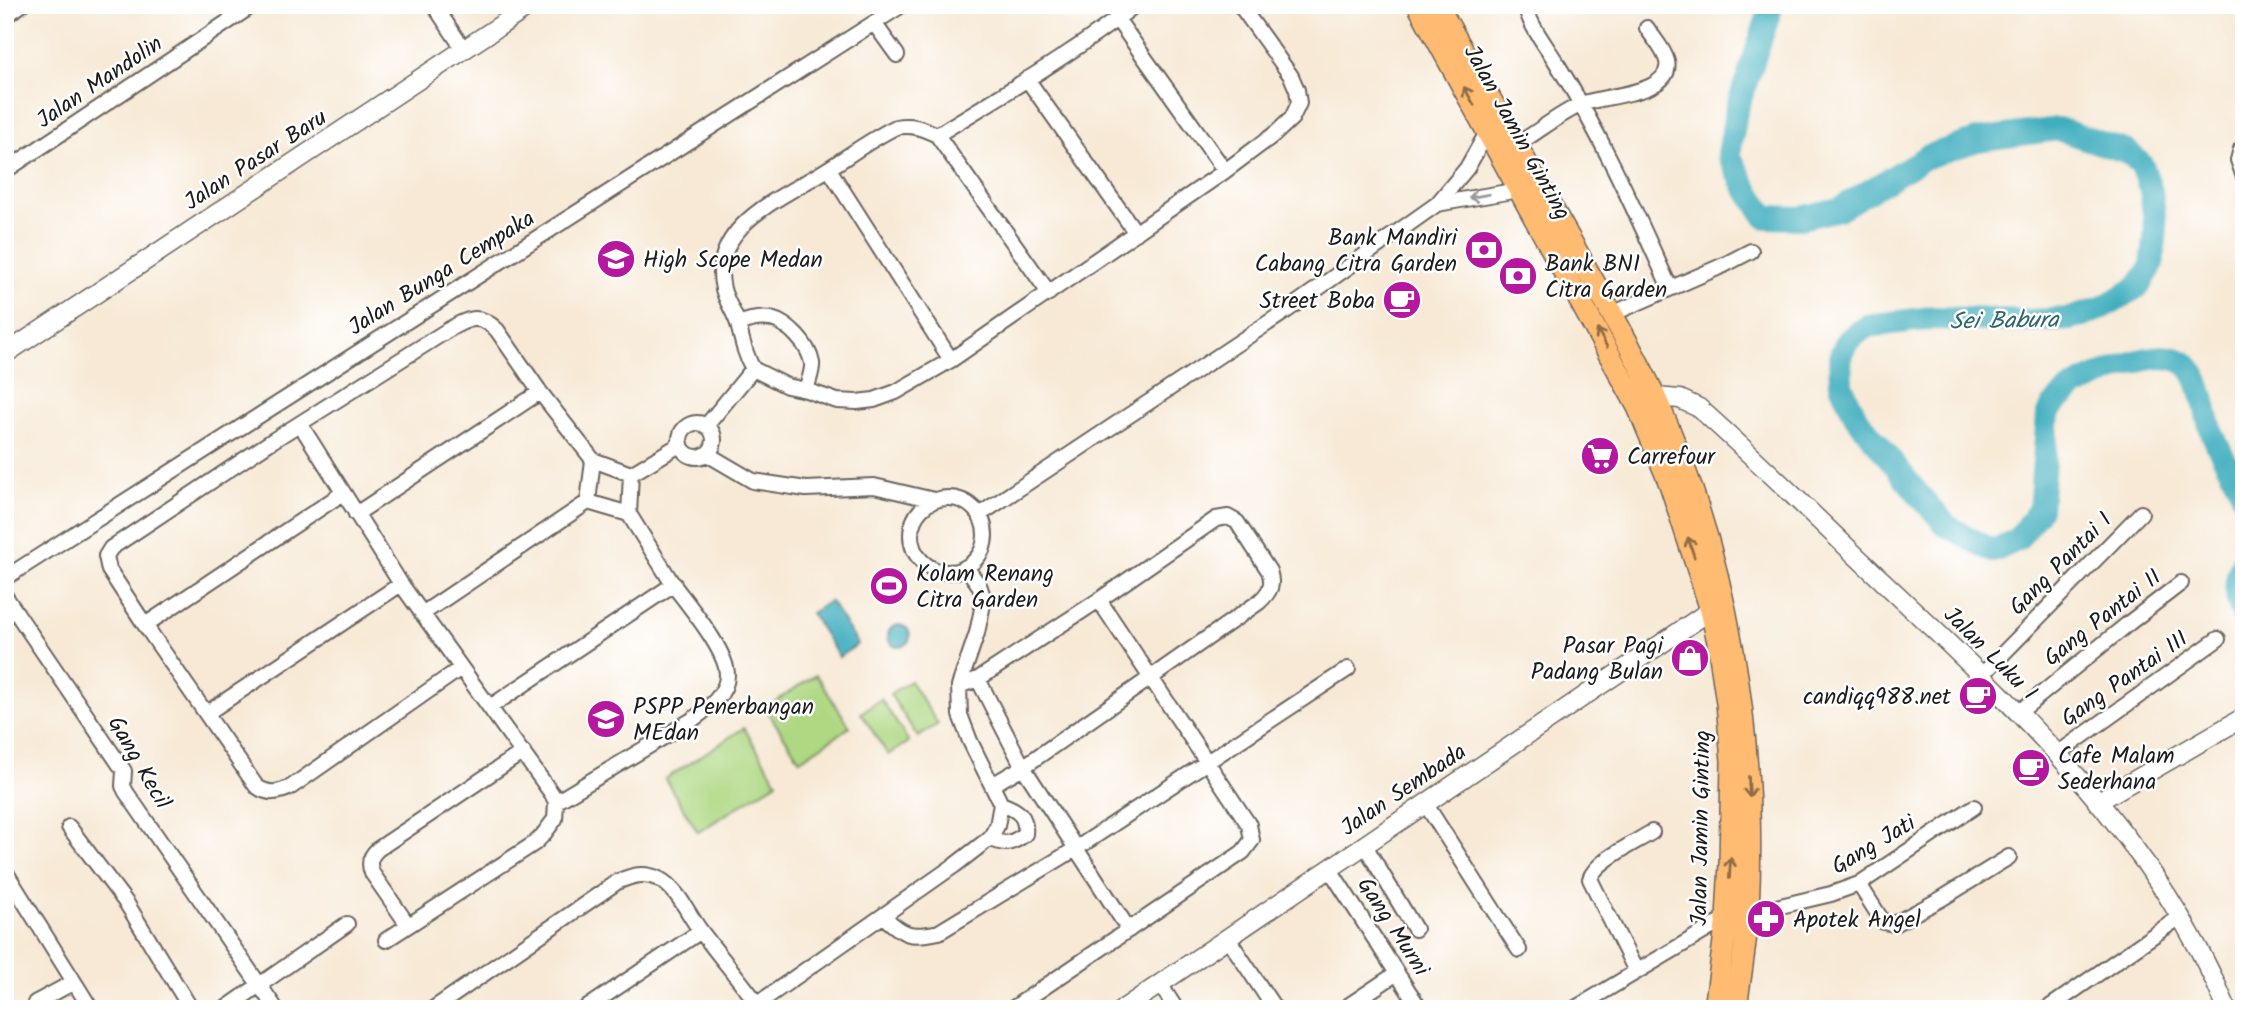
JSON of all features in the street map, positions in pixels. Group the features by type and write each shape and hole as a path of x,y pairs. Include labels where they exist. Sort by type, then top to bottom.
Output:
{"main road":[{"name":"Jalan Jamin Ginting","path":"1418,5 1495,125 1530,187 1639,407 1670,484 1711,610 1727,703 1732,761 1730,863 1737,916 1736,1009"},
{"name":"Jalan Jamin Ginting","path":"1437,5 1495,125 1516,145 1530,187 1612,314 1655,397 1701,517 1732,643 1742,700 1750,819 1737,916 1715,1009"}],"street":[{"path":"5,16 21,5"},
{"name":"Jalan Mandolin","path":"5,172 253,5"},
{"path":"434,5 464,50"},
{"name":"Jalan Pasar Baru","path":"6,350 531,5"},
{"name":"Jalan Bunga Cempaka","path":"5,578 902,5"},
{"path":"937,135 1027,79 1135,5"},
{"path":"1049,293 937,135 917,126 907,125 881,134 743,224 725,248 721,270 723,290 738,324 746,358 753,369 787,386 837,401 874,400 896,392 951,360 1049,293 1226,171 1292,118 1299,103 1291,76 1240,5"},
{"path":"1526,5 1531,21 1582,104 1670,288"},
{"path":"1117,19 1226,171"},
{"path":"874,23 897,55"},
{"path":"1516,145 1582,104 1645,89 1660,81 1665,74 1667,61 1647,28"},
{"path":"1027,79 1136,233"},
{"path":"979,515 1286,311 1437,204 1475,156 1495,125"},
{"path":"2241,149 2238,160 2244,177"},
{"path":"829,169 951,360"},
{"path":"1437,204 1530,187"},
{"path":"1612,314 1751,251"},
{"path":"461,668 291,787 269,793 256,786 145,625 109,570 106,559 108,550 448,330 472,319 482,319 497,330 593,460 631,474"},
{"path":"738,324 754,319 773,319 792,331 805,346 813,364 806,390"},
{"path":"706,426 753,369"},
{"path":"356,514 541,392"},
{"name":"Jalan Luku I","path":"1655,397 1680,399 1699,408 1982,675 2018,713 2097,802 2133,848 2192,936 2227,1009"},
{"path":"300,424 401,584 556,802 555,819 535,843 386,940"},
{"path":"707,454 714,443 706,426 693,424 687,427 682,432 681,444 684,450 694,457 707,454 753,481 806,489 874,486 934,500 960,499 979,515 984,526 982,550 966,567 951,572 936,571 923,563 914,551 910,537 913,522 921,509 934,500"},
{"path":"631,474 681,444"},
{"path":"422,614 588,502 593,460"},
{"path":"556,802 692,720 707,709 726,686 727,673 720,650 629,514 631,474"},
{"path":"145,625 343,493"},
{"path":"588,502 629,514"},
{"name":"Gang Pantai I","path":"1982,675 2141,513"},
{"path":"959,686 978,679 1099,600 1210,522 1228,517 1237,522 1272,579 1270,591 1259,602 1023,767 992,785"},
{"path":"433,1009 617,882 644,874 666,884 756,1007 990,838 997,827 1001,804 960,715 959,686 977,633 984,599 979,585 966,567"},
{"name":"Gang Pantai II","path":"2018,713 2181,583"},
{"path":"207,713 401,584"},
{"path":"490,707 674,584"},
{"name":"Gang Kecil","path":"5,596 124,771 123,786 126,792 276,1009"},
{"path":"1012,1009 1243,852 1252,840 1249,825 1099,600"},
{"name":"Jalan Sembada","path":"1123,1009 1711,610"},
{"name":"Gang Pantai III","path":"2056,755 2218,639"},
{"path":"883,916 895,928 917,936 939,932 1077,848 1348,669"},
{"path":"978,679 1023,767 1129,930"},
{"path":"2097,802 2244,717"},
{"path":"408,925 372,873 372,856 523,752"},
{"path":"1425,803 1519,950"},
{"path":"990,838 1000,843 1013,843 1026,834 1026,823 1022,814 1001,804"},
{"name":"Gang Jati","path":"1574,1009 1636,971 1737,916 1831,894 1859,884 1974,807"},
{"path":"69,827 127,904 191,1009"},
{"path":"1636,971 1590,879 1601,864 1652,832"},
{"path":"1364,845 1415,929"},
{"path":"1859,884 1883,922 1894,924 1941,900 2009,857"},
{"name":"Gang Murni","path":"1329,868 1420,1009"},
{"path":"5,872 91,1009"},
{"path":"2046,1009 2180,917"},
{"path":"225,1009 347,924"},
{"path":"585,1009 701,931"},
{"path":"1227,937 1275,1009"},
{"path":"1348,1006 1397,973"},
{"path":"35,1003 74,982"},
{"path":"1160,984 1176,1009"}],"green space":[{"path":"816,675 850,727 800,760 765,708"},
{"path":"910,681 938,724 918,737 890,694"},
{"path":"881,699 909,742 888,755 861,713"},
{"path":"744,728 777,782 698,832 665,779"}],"water":[{"path":"830,601 858,644 839,657 811,613"},
{"path":"899,625 907,628 910,636 907,644 899,647 891,644 888,636 891,628"}],"waterway":[{"name":"Sei Babura","path":"1772,5 1736,112 1729,155 1746,188 1766,217 1801,218 1839,209 1926,157 1977,140 2058,129 2128,152 2142,165 2151,191 2156,230 2152,265 2139,286 2100,309 2070,319 2028,321 1932,318 1867,326 1847,341 1840,357 1841,385 1856,417 1947,526 1993,551 2017,540 2040,509 2048,414 2053,406 2066,393 2082,383 2131,363 2156,358 2179,360 2189,367 2196,377 2214,438 2244,497"},
{"name":"Sei Babura","path":"2244,560 2236,588 2244,617"}],"place":[{"name":"Bank Mandiri Cabang Citra Garden","path":"1484,250"},
{"name":"High Scope Medan","path":"616,259"},
{"name":"Bank BNI Citra Garden","path":"1518,276"},
{"name":"Street Boba","path":"1402,300"},
{"name":"Carrefour","path":"1600,456"},
{"name":"Kolam Renang Citra Garden","path":"889,586"},
{"name":"Pasar Pagi Padang Bulan","path":"1690,658"},
{"name":"candiqq988.net","path":"1978,696"},
{"name":"PSPP Penerbangan MEdan","path":"606,719"},
{"name":"Cafe Malam Sederhana","path":"2031,768"},
{"name":"Apotek Angel","path":"1766,919"}]}
